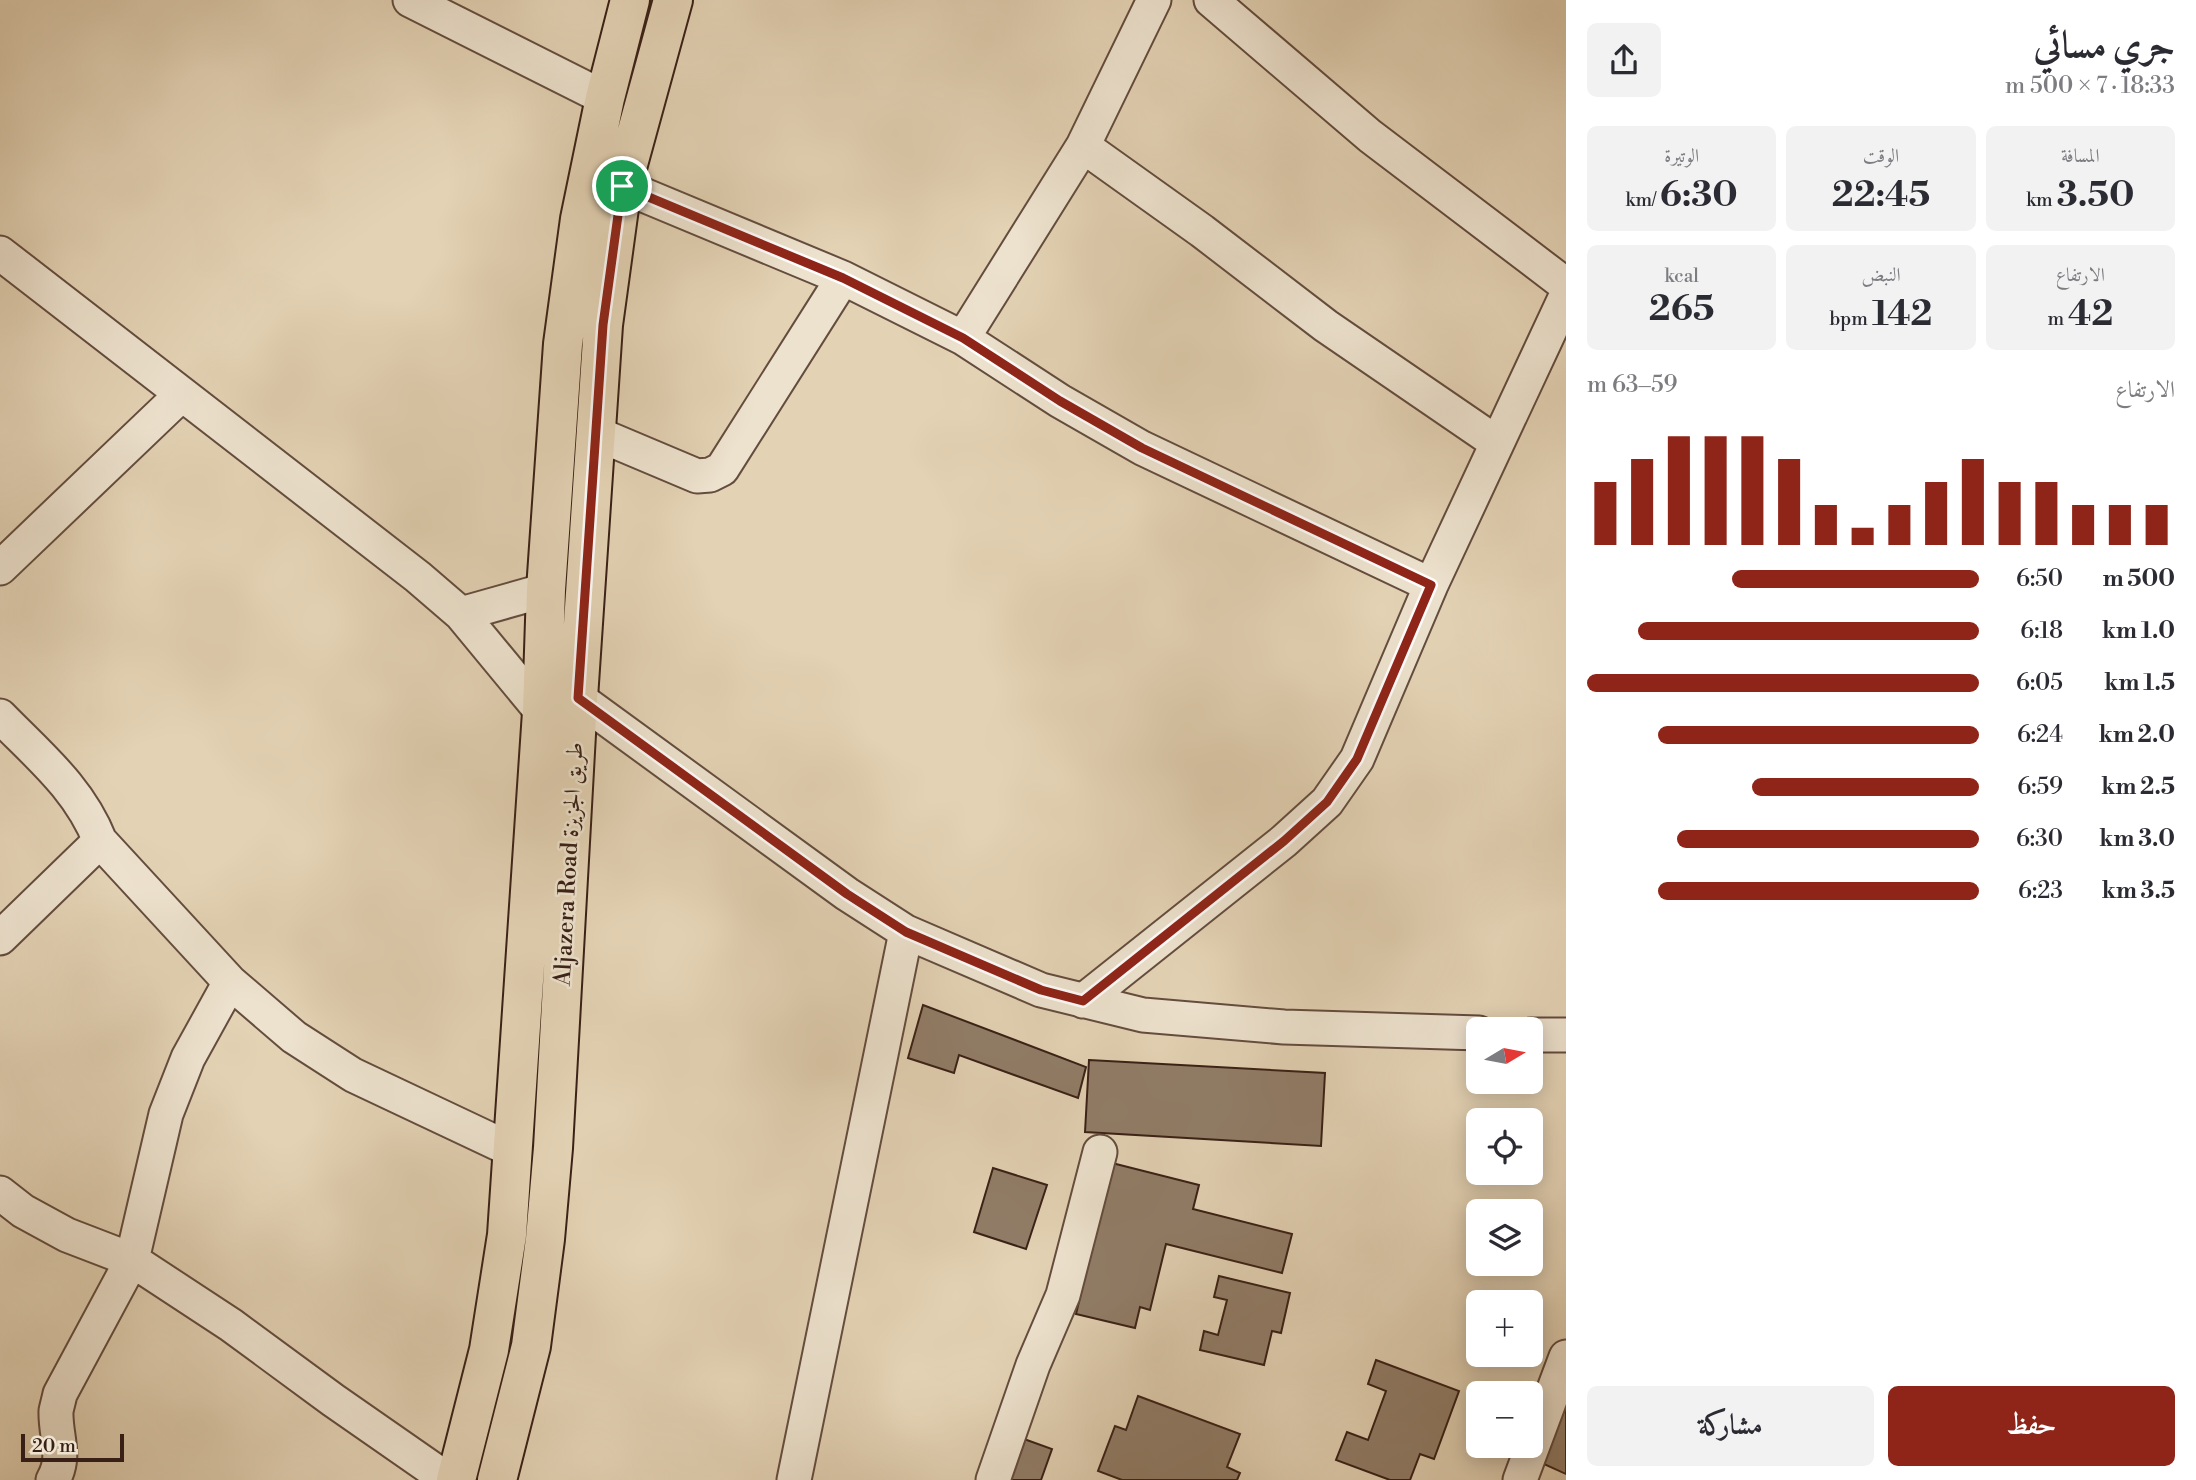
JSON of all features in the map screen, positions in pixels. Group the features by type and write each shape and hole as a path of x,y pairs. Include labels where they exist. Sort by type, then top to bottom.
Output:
{"main road":[{"name":"Aljazera Road طريق الجزيزة","path":"456,1480 489,1350 507,1235 543,696 546,590 563,344 580,219 605,97 630,0"},
{"name":"Aljazera Road طريق الجزيزة","path":"498,1480 531,1346 545,1239 553,1148 578,698 603,325 622,186 673,0"}],"street":[{"path":"410,0 605,97"},
{"path":"963,338 1083,146 1154,0"},
{"path":"1211,0 1370,136 1566,285"},
{"path":"1083,146 1202,231 1326,326 1497,443"},
{"path":"622,186 843,278 963,338 1060,401 1142,448 1431,585"},
{"path":"1,255 408,569 461,614 543,696 578,698 847,894 906,932 1041,990 1143,1015 1284,1027 1466,1033"},
{"path":"595,433 697,477 722,469 843,278"},
{"path":"1083,1001 1284,841 1327,802 1357,759 1431,585 1566,296"},
{"path":"0,568 181,395"},
{"path":"461,614 546,590"},
{"path":"0,716 75,793 90,817 100,841 230,982 293,1037 353,1075 514,1152"},
{"path":"0,938 100,841"},
{"path":"794,1480 906,932"},
{"path":"53,1480 59,1469 61,1449 56,1412 60,1394 132,1260 166,1114 188,1058 230,982"},
{"path":"1544,1035 1566,1035"},
{"path":"993,1480 1033,1364 1063,1295 1100,1152"},
{"path":"0,1194 23,1211 67,1235 132,1260 231,1325 448,1480"},
{"path":"1520,1480 1566,1356"}],"building":[{"path":"923,1005 1086,1067 1078,1098 959,1055 954,1073 908,1058"},
{"path":"1089,1060 1325,1073 1321,1146 1085,1132"},
{"path":"1112,1163 1199,1185 1193,1209 1292,1234 1282,1273 1166,1244 1150,1310 1140,1307 1135,1328 1076,1314"},
{"path":"993,1168 1047,1185 1026,1249 974,1232"},
{"path":"1219,1276 1290,1293 1281,1333 1272,1331 1264,1365 1200,1350 1204,1331 1218,1335 1227,1300 1214,1297"},
{"path":"1376,1360 1459,1391 1434,1459 1420,1454 1410,1480 1390,1480 1336,1460 1347,1432 1368,1440 1386,1391 1368,1384"},
{"path":"1566,1391 1566,1474 1535,1460 1543,1458 1543,1442"},
{"path":"1138,1396 1240,1434 1227,1467 1240,1473 1237,1480 1122,1480 1098,1471 1115,1426 1126,1430"},
{"path":"1024,1439 1052,1449 1041,1480 1010,1480"}],"route":[{"path":"622,186 843,278 963,338 1060,401 1142,448 1431,585 1357,759 1327,802 1284,841 1083,1001 1041,990 906,932 847,894 578,698 603,325 622,186"}]}
